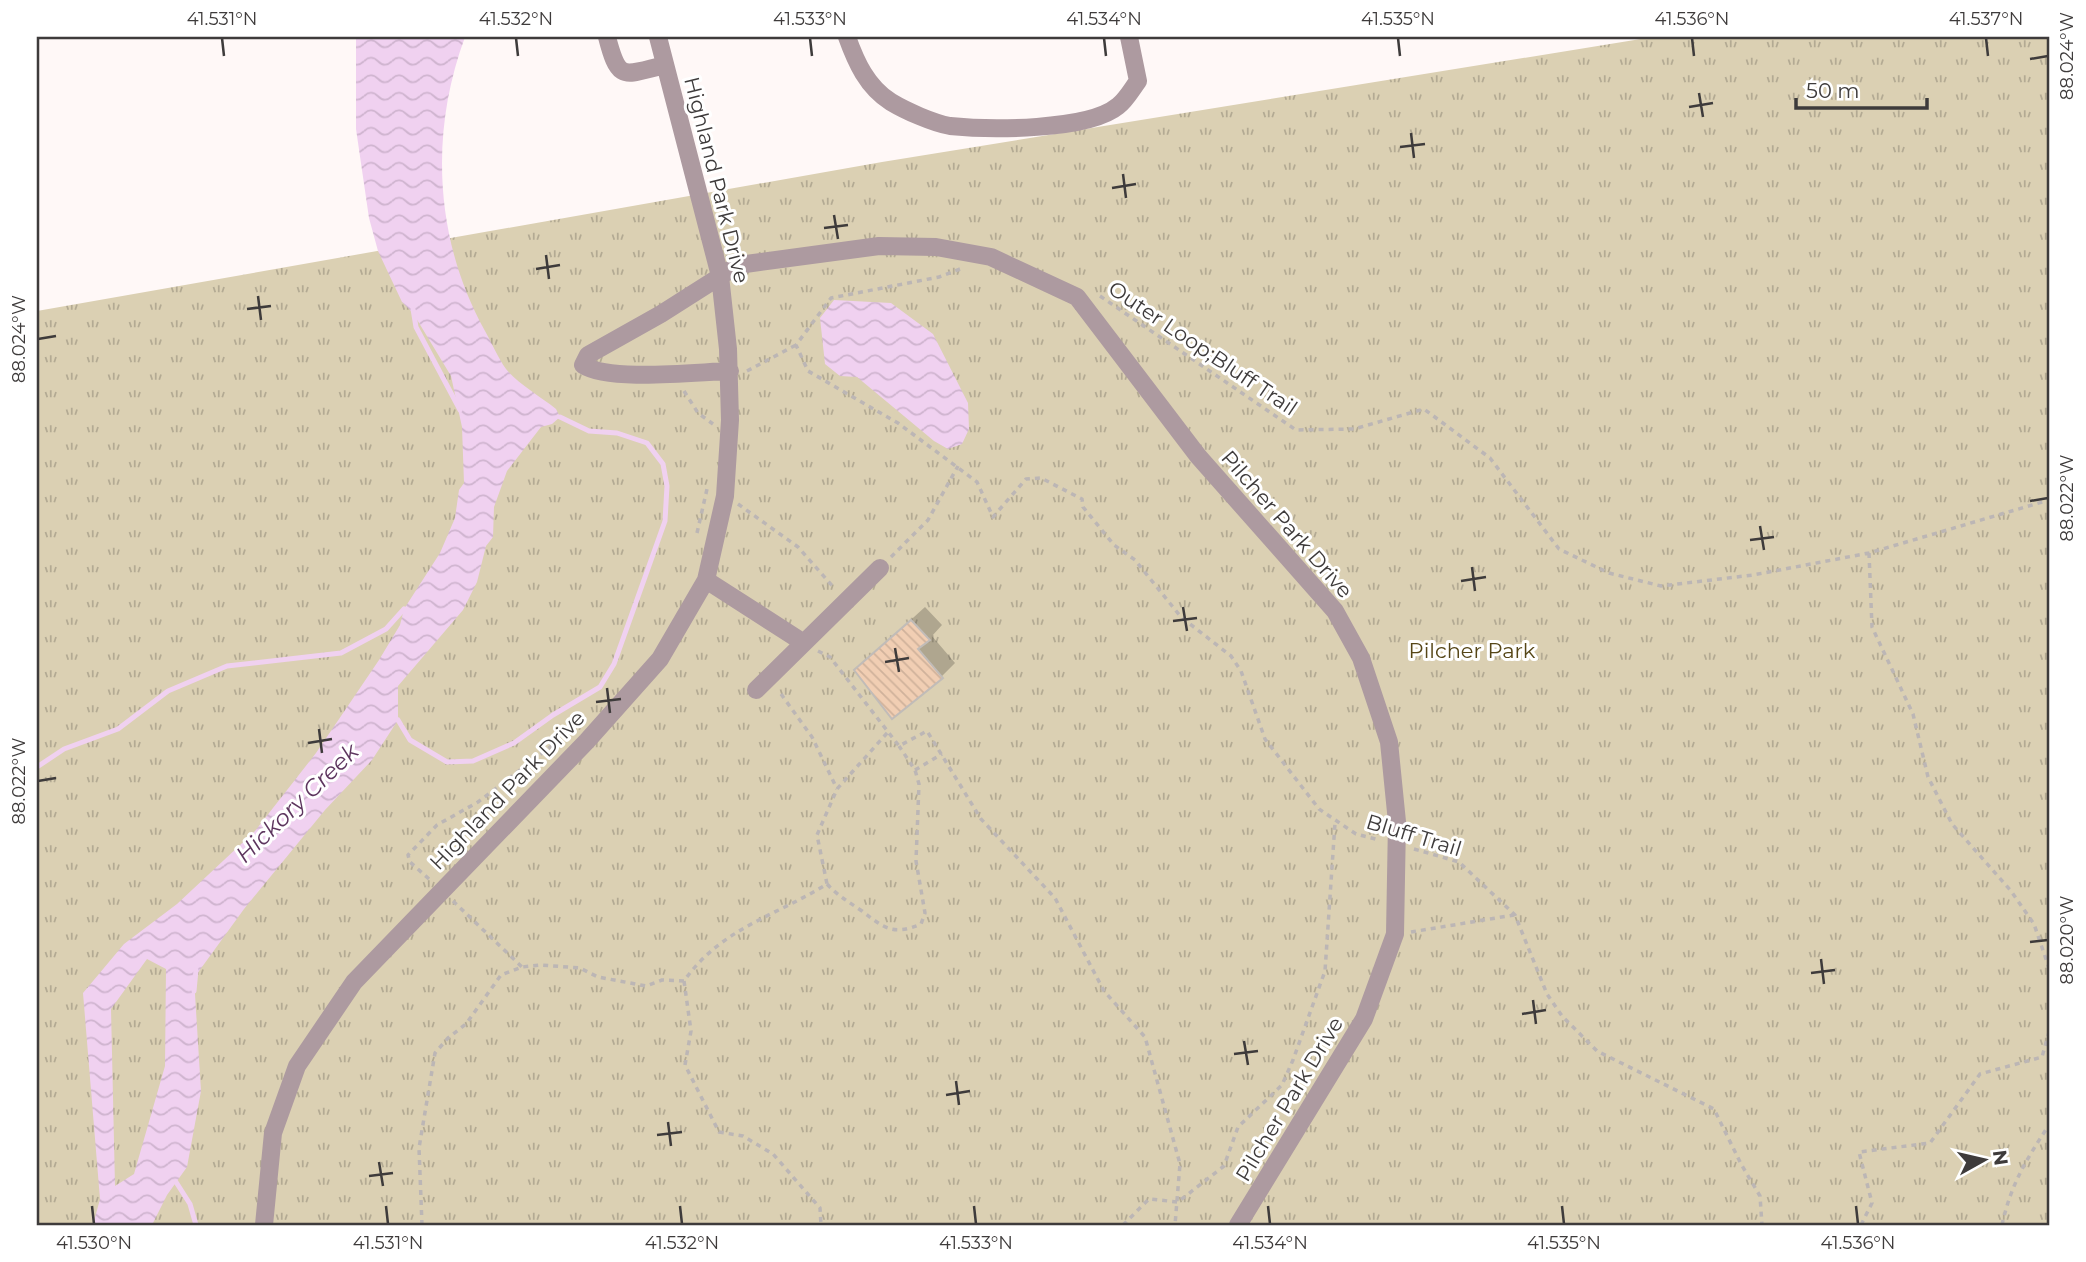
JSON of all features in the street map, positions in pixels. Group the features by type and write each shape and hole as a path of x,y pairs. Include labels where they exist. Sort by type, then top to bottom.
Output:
{"street":[{"path":"607,37 614,65 618,70 627,74 665,65"},
{"name":"Highland Park Drive","path":"264,1225 273,1133 297,1066 354,982 660,659 706,580 725,496 736,373 720,276 658,37"},
{"path":"847,37 868,81 890,102 947,125 988,127 1039,127 1074,122 1118,107 1138,81 1129,37"},
{"name":"Pilcher Park Drive","path":"678,373 635,374 592,370 583,365 588,355 661,314 738,265 879,246 936,247 990,257 1077,297 1198,456 1335,611 1362,658 1389,742 1396,844 1395,934 1364,1019 1238,1225"},
{"path":"678,373 736,373"},
{"path":"757,690 880,568"},
{"path":"706,580 804,643"}],"path":[{"path":"736,373 796,345 831,298 939,277 990,257"},
{"name":"Outer Loop;Bluff Trail","path":"1096,295 1109,300 1296,430 1354,429 1424,409 1490,458 1559,548 1609,573 1661,586 1753,575 1869,553 2049,500"},
{"path":"796,345 808,371 898,423 958,466 928,520 880,568"},
{"path":"678,373 686,397 698,413 729,433"},
{"name":"Bluff Trail","path":"958,466 976,482 993,517 1026,479 1041,478 1082,499 1083,507 1114,545 1135,560 1181,617 1231,656 1241,671 1265,739 1291,776 1335,822 1356,834 1460,862 1515,915 1547,994 1562,1016 1597,1051 1714,1109 1760,1196 1762,1225"},
{"path":"695,544 701,505 710,480"},
{"path":"725,496 798,547 847,601"},
{"path":"1869,553 1872,627 1913,714 1928,777 1952,824 2011,891 2034,924 2049,968"},
{"path":"804,643 830,657 899,746 915,770 921,804 916,861 925,913 921,924 904,931 877,926 861,911 842,900 827,884 817,835 837,789 888,732"},
{"path":"781,694 793,706 837,789"},
{"path":"522,967 410,862 408,855 437,825 478,802 579,725"},
{"path":"899,746 927,731 981,819 1055,898 1104,991 1144,1037 1180,1164 1175,1225"},
{"path":"915,770 942,754"},
{"path":"1123,1225 1149,1199 1178,1202 1224,1166 1238,1127 1282,1085 1325,971 1335,822"},
{"path":"821,1225 820,1208 773,1154 743,1136 719,1132 685,1065 691,1031 684,981 697,963 748,922 827,884"},
{"path":"1395,934 1515,915"},
{"path":"422,1225 419,1148 435,1053 466,1024 501,975 522,967 580,968 598,977 646,986 662,980 684,981"},
{"path":"1861,1225 1872,1203 1859,1152 1930,1143 1980,1074 2042,1057 2049,1032"},
{"path":"2002,1225 2009,1192 2022,1166 2049,1125"}],"green space":[{"name":"Pilcher Park","path":"1653,37 2049,37 2049,1225 37,1225 37,311 882,162"}],"water":[{"path":"356,37 465,37 453,74 442,149 447,224 456,261 468,297 503,365 517,380 556,409 560,417 552,424 541,427 507,471 494,507 493,537 486,546 477,582 463,610 398,686 398,720 372,760 325,810 244,909 194,978 201,1091 187,1167 167,1195 152,1225 93,1225 100,1199 83,993 124,944 177,904 255,831 316,753 379,660 400,625 404,609 440,553 455,518 459,490 464,483 462,427 451,376 413,313 402,302 378,251 369,218 356,129","holes":["147,959 166,969 165,1066 134,1174 115,1186 111,1009"]},
{"path":"834,300 891,303 933,334 968,403 969,429 962,444 948,449 934,441 857,377 840,376 825,364 820,318"}],"building":[{"path":"911,620 930,640 918,649 943,678 892,719 854,670"}],"waterway":[{"name":"Hickory Creek","path":"413,309 416,327 460,410"},
{"path":"398,720 410,740 447,762 473,761 514,743 553,715 600,687 614,664 665,521 667,486 663,464 647,443 617,433 589,431 560,417"},
{"path":"37,767 64,749 118,729 168,691 227,666 341,653 386,629 404,609"},
{"name":"Hickory Creek","path":"194,991 196,970"},
{"path":"176,1182 190,1204 196,1225"}]}
